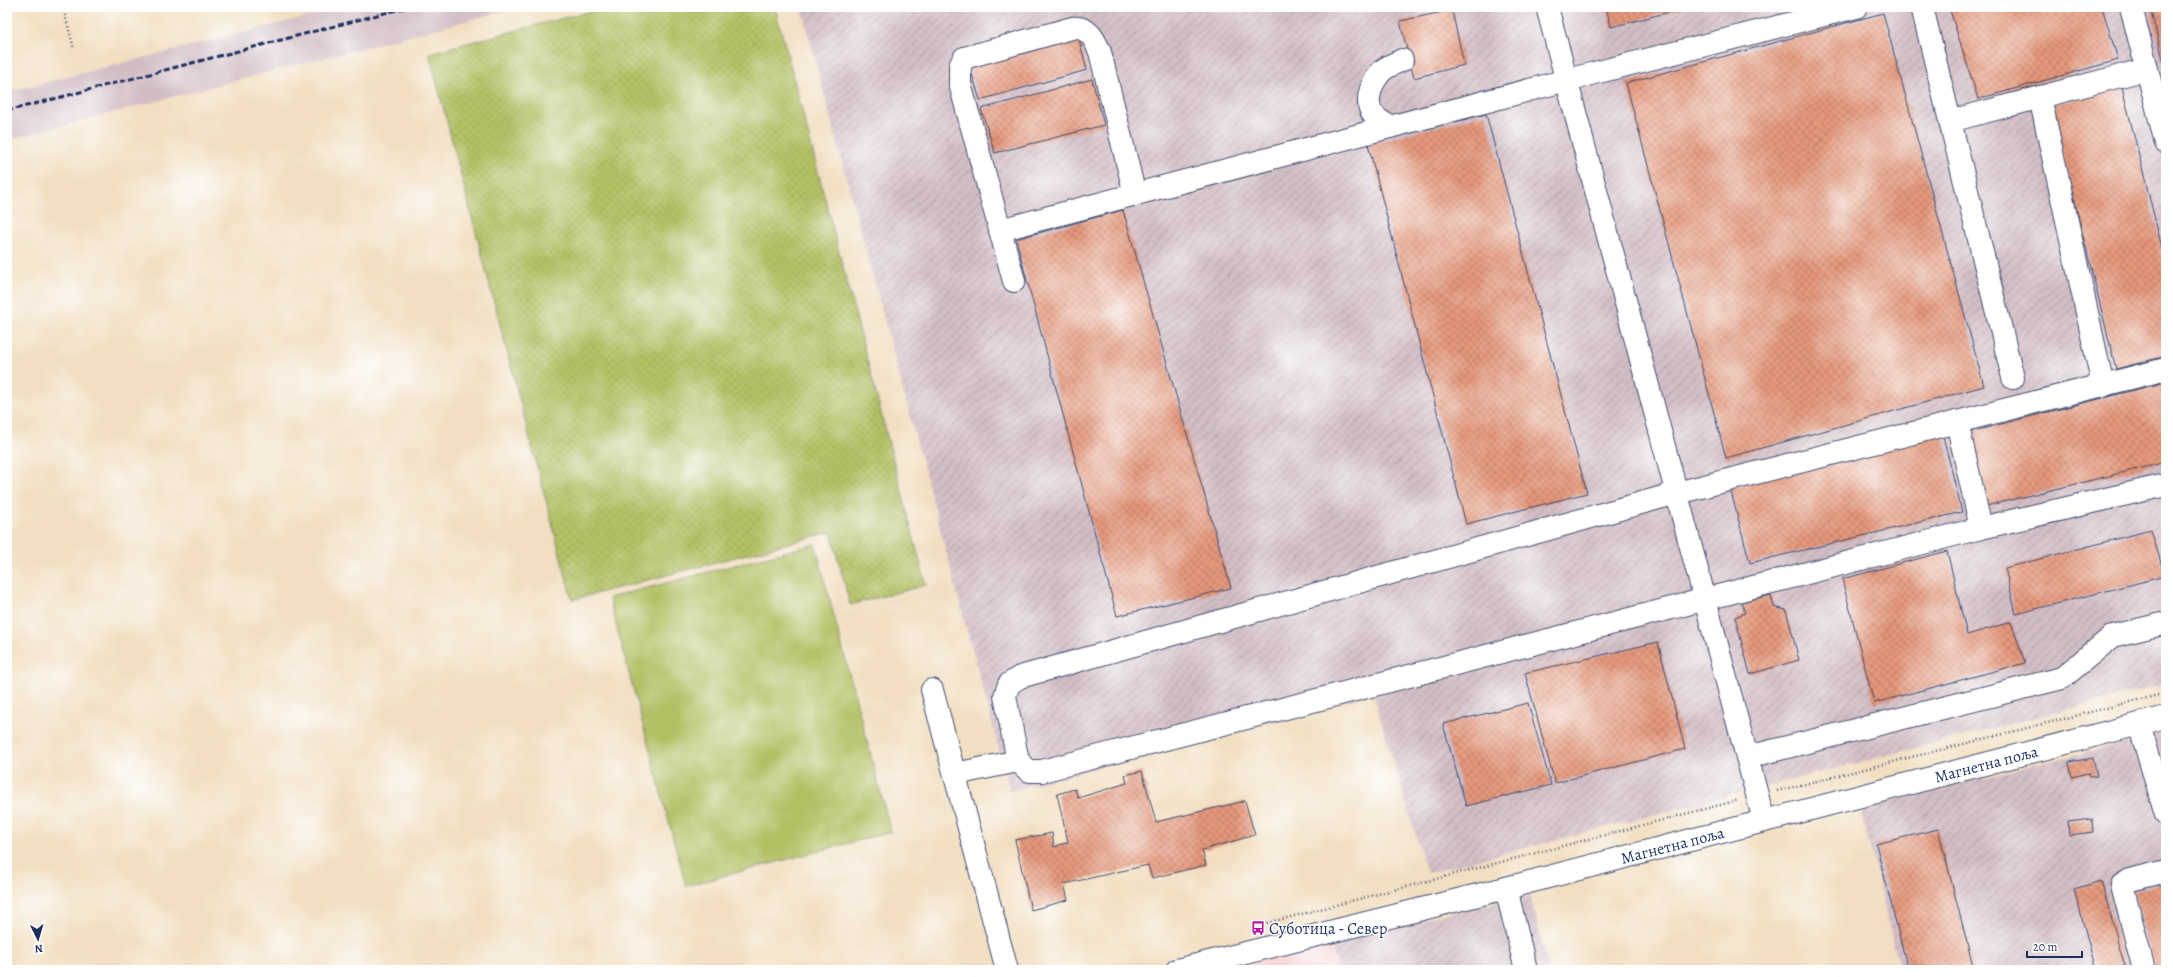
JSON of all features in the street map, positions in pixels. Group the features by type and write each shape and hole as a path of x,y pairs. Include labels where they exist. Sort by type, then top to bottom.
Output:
{"street":[{"path":"1547,7 1764,821"},
{"path":"1000,230 1567,80 1856,7"},
{"path":"1922,7 2013,378"},
{"path":"2131,7 2166,143"},
{"path":"1014,281 960,84 959,75 961,62 969,56 1072,28 1083,28 1088,32 1098,47 1135,195"},
{"path":"1390,127 1381,122 1371,111 1369,94 1376,78 1384,70 1402,60"},
{"path":"1950,121 2147,69"},
{"path":"2040,97 2103,386"},
{"path":"2166,369 1677,493 1020,677 1009,684 1004,696 1018,761 1029,771 1042,771 1981,528 2166,485"},
{"path":"1957,422 1981,528"},
{"path":"1748,758 2062,678 2113,636 2166,623"},
{"path":"932,690 1007,970"},
{"name":"Магнетна поља","path":"1177,970 1506,888 2166,716"},
{"path":"2139,724 2166,814"},
{"path":"955,774 1018,761"},
{"path":"2144,970 2122,885 2130,880 2166,871"},
{"path":"1506,888 1526,970"}],"path":[{"path":"63,7 74,49"},
{"path":"1267,923 1757,796 2166,693"}],"shaded area":[{"path":"345,7 520,7 7,140 7,92"},
{"path":"801,7 2166,7 2166,684 1427,873 1373,694 1010,791"},
{"path":"2166,733 2166,970 1900,970 1860,807"},
{"path":"1530,895 1549,970 1338,970 1330,940"},
{"path":"1330,940 1338,970 1214,970"}],"green space":[{"path":"606,7 775,7 926,585 850,605 831,532 572,600 429,53"},
{"path":"815,544 891,832 686,886 609,598"}],"building":[{"path":"1606,7 1685,7 1685,8 1611,27"},
{"path":"1949,7 2102,7 2118,60 1978,99"},
{"path":"2150,7 2166,7 2166,67 2165,67"},
{"path":"1452,10 1464,65 1414,78 1400,21"},
{"path":"1883,13 1984,386 1726,458 1626,83"},
{"path":"1077,31 1087,70 980,100 968,61"},
{"path":"1092,79 1104,125 995,153 981,109"},
{"path":"2122,87 2166,264 2166,356 2116,369 2051,105"},
{"path":"1486,114 1587,493 1466,524 1368,144"},
{"path":"1123,210 1231,588 1117,616 1016,239"},
{"path":"2166,382 2166,462 1986,506 1970,432"},
{"path":"1942,432 1962,512 1750,563 1730,488"},
{"path":"2151,530 2165,576 2016,614 2005,568"},
{"path":"1947,551 1967,635 2011,622 2025,663 1874,703 1842,579"},
{"path":"1771,595 1774,607 1786,610 1799,660 1750,674 1735,617 1745,613 1741,602"},
{"path":"1658,642 1685,749 1555,783 1525,673"},
{"path":"1528,703 1551,785 1466,806 1443,724"},
{"path":"2093,758 2097,776 2089,777 2088,773 2072,777 2069,762"},
{"path":"1142,771 1156,822 1245,801 1255,835 1202,850 1206,865 1152,878 1148,865 1064,884 1068,900 1031,910 1015,840 1052,833 1054,847 1068,842 1057,794 1075,789 1078,798 1127,783 1125,775"},
{"path":"2092,819 2093,832 2069,835 2068,822"},
{"path":"1938,829 1974,970 1908,970 1876,844"},
{"path":"2101,881 2126,970 2096,970 2074,889"},
{"path":"2166,882 2166,970 2155,970 2134,891"}],"railway":[{"path":"7,111 408,7"}],"place":[{"name":"Суботица - Север","path":"1258,928"}]}
